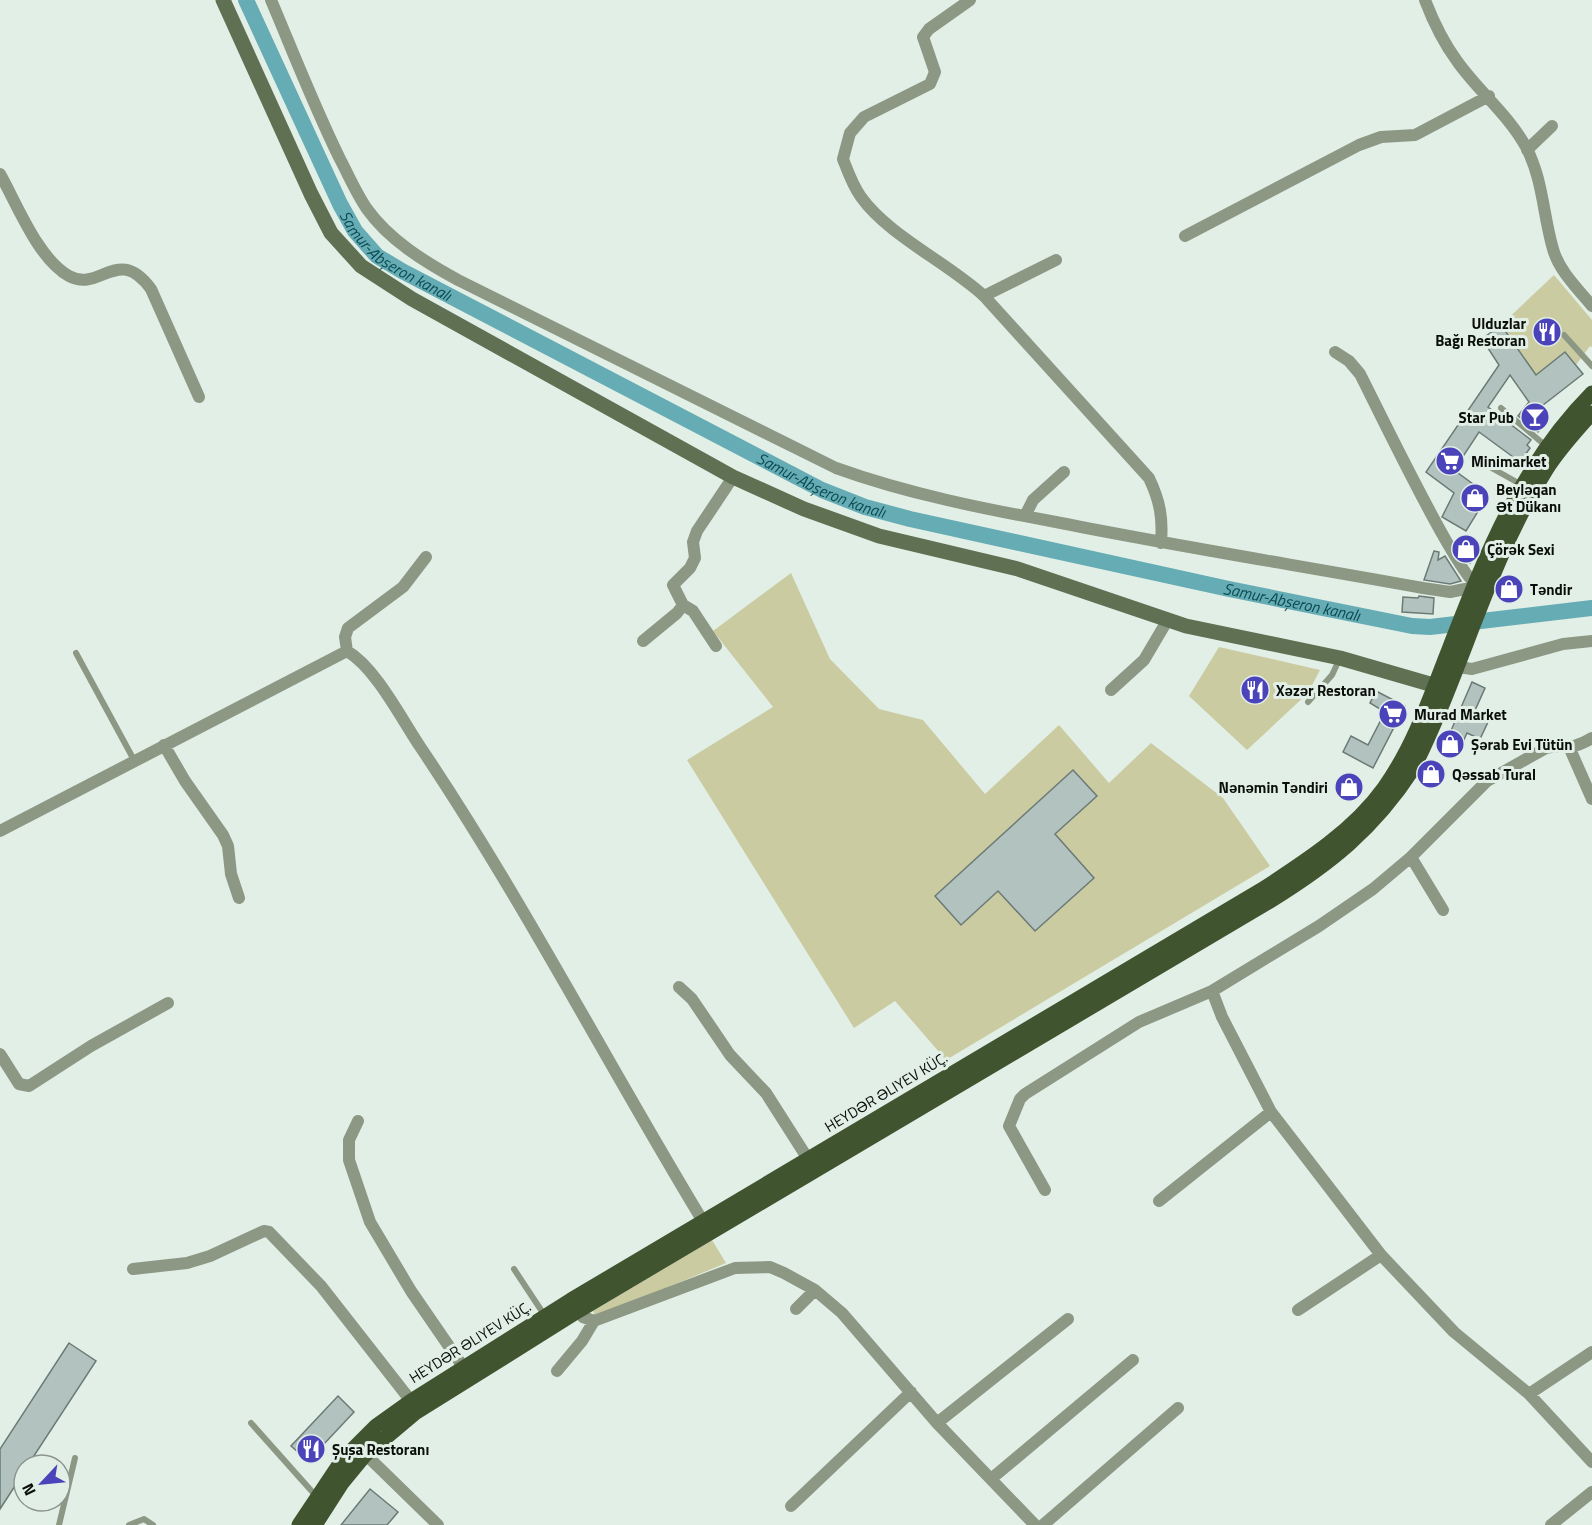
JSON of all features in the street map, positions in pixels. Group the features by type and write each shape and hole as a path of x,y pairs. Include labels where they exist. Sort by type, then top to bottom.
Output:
{"main road":[{"path":"1480,593 1546,446 1592,393"},
{"path":"1527,488 1592,413"},
{"name":"HEYDƏR ƏLIYEV KÜÇ.","path":"707,1227 808,1159 1263,889 1320,849 1364,812 1385,788 1455,659 1480,593"},
{"name":"HEYDƏR ƏLIYEV KÜÇ.","path":"299,1525 316,1497 411,1401 467,1372 707,1227 1298,884 1355,840 1393,799 1426,743 1441,682"},
{"name":"HEYDƏR ƏLIYEV KÜÇ.","path":"315,1525 361,1450 545,1316 574,1306"}],"street":[{"path":"223,0 322,217 344,249 361,266 412,299 733,477 804,509 879,536 1018,568 1167,621 1340,657 1441,682"},
{"path":"271,0 328,134 367,210 385,230 430,264 659,382 836,468 870,480 1025,516 1161,543 1423,588 1480,593"},
{"path":"970,0 929,29 923,37 935,72 930,84 864,117 850,133 843,159 863,200 893,228 969,282 984,296 1149,478 1159,499 1163,519 1161,543"},
{"path":"1425,0 1441,37 1458,63 1489,96 1527,150 1545,206 1556,257 1592,306"},
{"path":"1185,236 1359,145 1382,137 1415,135 1489,96"},
{"path":"1527,150 1552,126"},
{"path":"0,174 42,249 56,266 71,277 83,279 126,268 140,275 151,289 199,397"},
{"path":"984,296 1056,260"},
{"path":"1335,352 1350,361 1360,374 1435,521 1480,593"},
{"path":"1025,516 1033,500 1064,472"},
{"path":"716,646 693,611 682,605 673,585 690,568 695,558 693,542 697,531 733,477"},
{"path":"426,557 403,587 348,628 345,637 347,651 356,657 378,683 449,789 544,945 603,1052 707,1227"},
{"path":"643,641 677,613 682,605"},
{"path":"1111,690 1144,660 1167,621"},
{"path":"1455,659 1472,669 1563,644 1592,641"},
{"path":"0,831 347,651"},
{"path":"1045,1190 1009,1126 1020,1099 1139,1022 1212,991 1319,926 1373,889 1411,857 1487,781 1546,748 1557,746 1570,749 1592,738"},
{"path":"164,745 185,782 223,835 228,846 231,874 239,898"},
{"path":"1570,749 1592,799"},
{"path":"1411,857 1443,910"},
{"path":"679,987 692,999 730,1055 766,1093 808,1159"},
{"path":"1212,991 1222,1017 1271,1112 1381,1255 1454,1332 1529,1394 1592,1462"},
{"path":"0,1054 19,1084 29,1086 90,1046 168,1004"},
{"path":"1159,1201 1271,1112"},
{"path":"358,1121 349,1140 349,1160 370,1222 411,1292 467,1372"},
{"path":"133,1269 187,1263 210,1257 264,1232 269,1232 321,1286 411,1401"},
{"path":"1298,1310 1381,1255"},
{"path":"574,1306 588,1320 594,1321 735,1268 770,1267 815,1290 842,1313 938,1423 1035,1525"},
{"path":"796,1309 815,1290"},
{"path":"938,1423 1068,1319"},
{"path":"557,1371 582,1341 594,1321"},
{"path":"1529,1394 1592,1352"},
{"path":"991,1479 1133,1360"},
{"path":"791,1506 911,1392"},
{"path":"1043,1525 1178,1408"},
{"path":"361,1450 438,1525"},
{"path":"1551,1525 1592,1492"}],"lane":[{"path":"1564,335 1592,366"},
{"path":"1501,408 1546,446"},
{"path":"1473,457 1527,488"},
{"path":"76,653 134,760"},
{"path":"1308,702 1332,675 1340,657"},
{"path":"514,1269 545,1316"},
{"path":"251,1423 316,1497"},
{"path":"58,1525 75,1458"},
{"path":"129,1525 144,1519 153,1525"}],"green space":[{"path":"1554,275 1592,320 1592,347 1590,346 1576,365 1565,352 1536,375 1501,325"},
{"path":"791,573 830,659 879,709 923,720 985,794 1059,725 1109,783 1151,743 1223,798 1270,866 946,1060 895,1001 854,1028 687,760 773,707 713,631"},
{"path":"1219,647 1320,670 1308,693 1247,750 1189,696"},
{"path":"712,1240 726,1263 596,1317 593,1311"}],"building":[{"path":"1501,325 1536,375 1565,352 1583,374 1538,409 1548,418 1538,432 1518,416 1529,402 1510,375 1488,407 1531,440 1527,445 1530,448 1520,462 1479,432 1454,470 1488,495 1466,531 1442,517 1454,493 1426,472 1499,365 1482,339"},
{"path":"1462,536 1477,547 1470,563 1456,540"},
{"path":"1434,551 1439,552 1438,560 1445,556 1461,581 1450,584 1424,580"},
{"path":"1419,596 1434,598 1433,614 1402,612 1403,597 1418,598"},
{"path":"1472,682 1485,688 1473,715 1488,722 1480,739 1467,733 1457,755 1443,749"},
{"path":"1376,691 1405,706 1373,768 1343,752 1351,736 1368,745 1385,712 1370,703"},
{"path":"1073,770 1097,796 1055,834 1094,878 1035,931 998,891 961,925 935,896"},
{"path":"69,1343 96,1361 36,1453 12,1453 12,1490 0,1509 0,1449"},
{"path":"338,1396 354,1412 308,1461 291,1446"},
{"path":"370,1489 398,1512 387,1525 341,1525"}],"waterway":[{"name":"Samur-Abşeron kanalı","path":"246,0 340,204 355,231 377,256 822,490 865,507 910,519 1229,589 1412,626 1430,627 1592,608"}],"place":[{"name":"Ulduzlar Bağı Restoran","path":"1547,332"},
{"name":"Star Pub","path":"1535,417"},
{"name":"Minimarket","path":"1450,461"},
{"name":"Beyləqan Ət Dükanı","path":"1475,498"},
{"name":"Çörək Sexi","path":"1466,549"},
{"name":"Təndir","path":"1509,589"},
{"name":"Xəzər Restoran","path":"1255,690"},
{"name":"Murad Market","path":"1393,714"},
{"name":"Şərab Evi Tütün","path":"1450,744"},
{"name":"Qəssab Tural","path":"1431,774"},
{"name":"Nənəmin Təndiri","path":"1349,787"},
{"name":"Şuşa Restoranı","path":"311,1449"}]}
